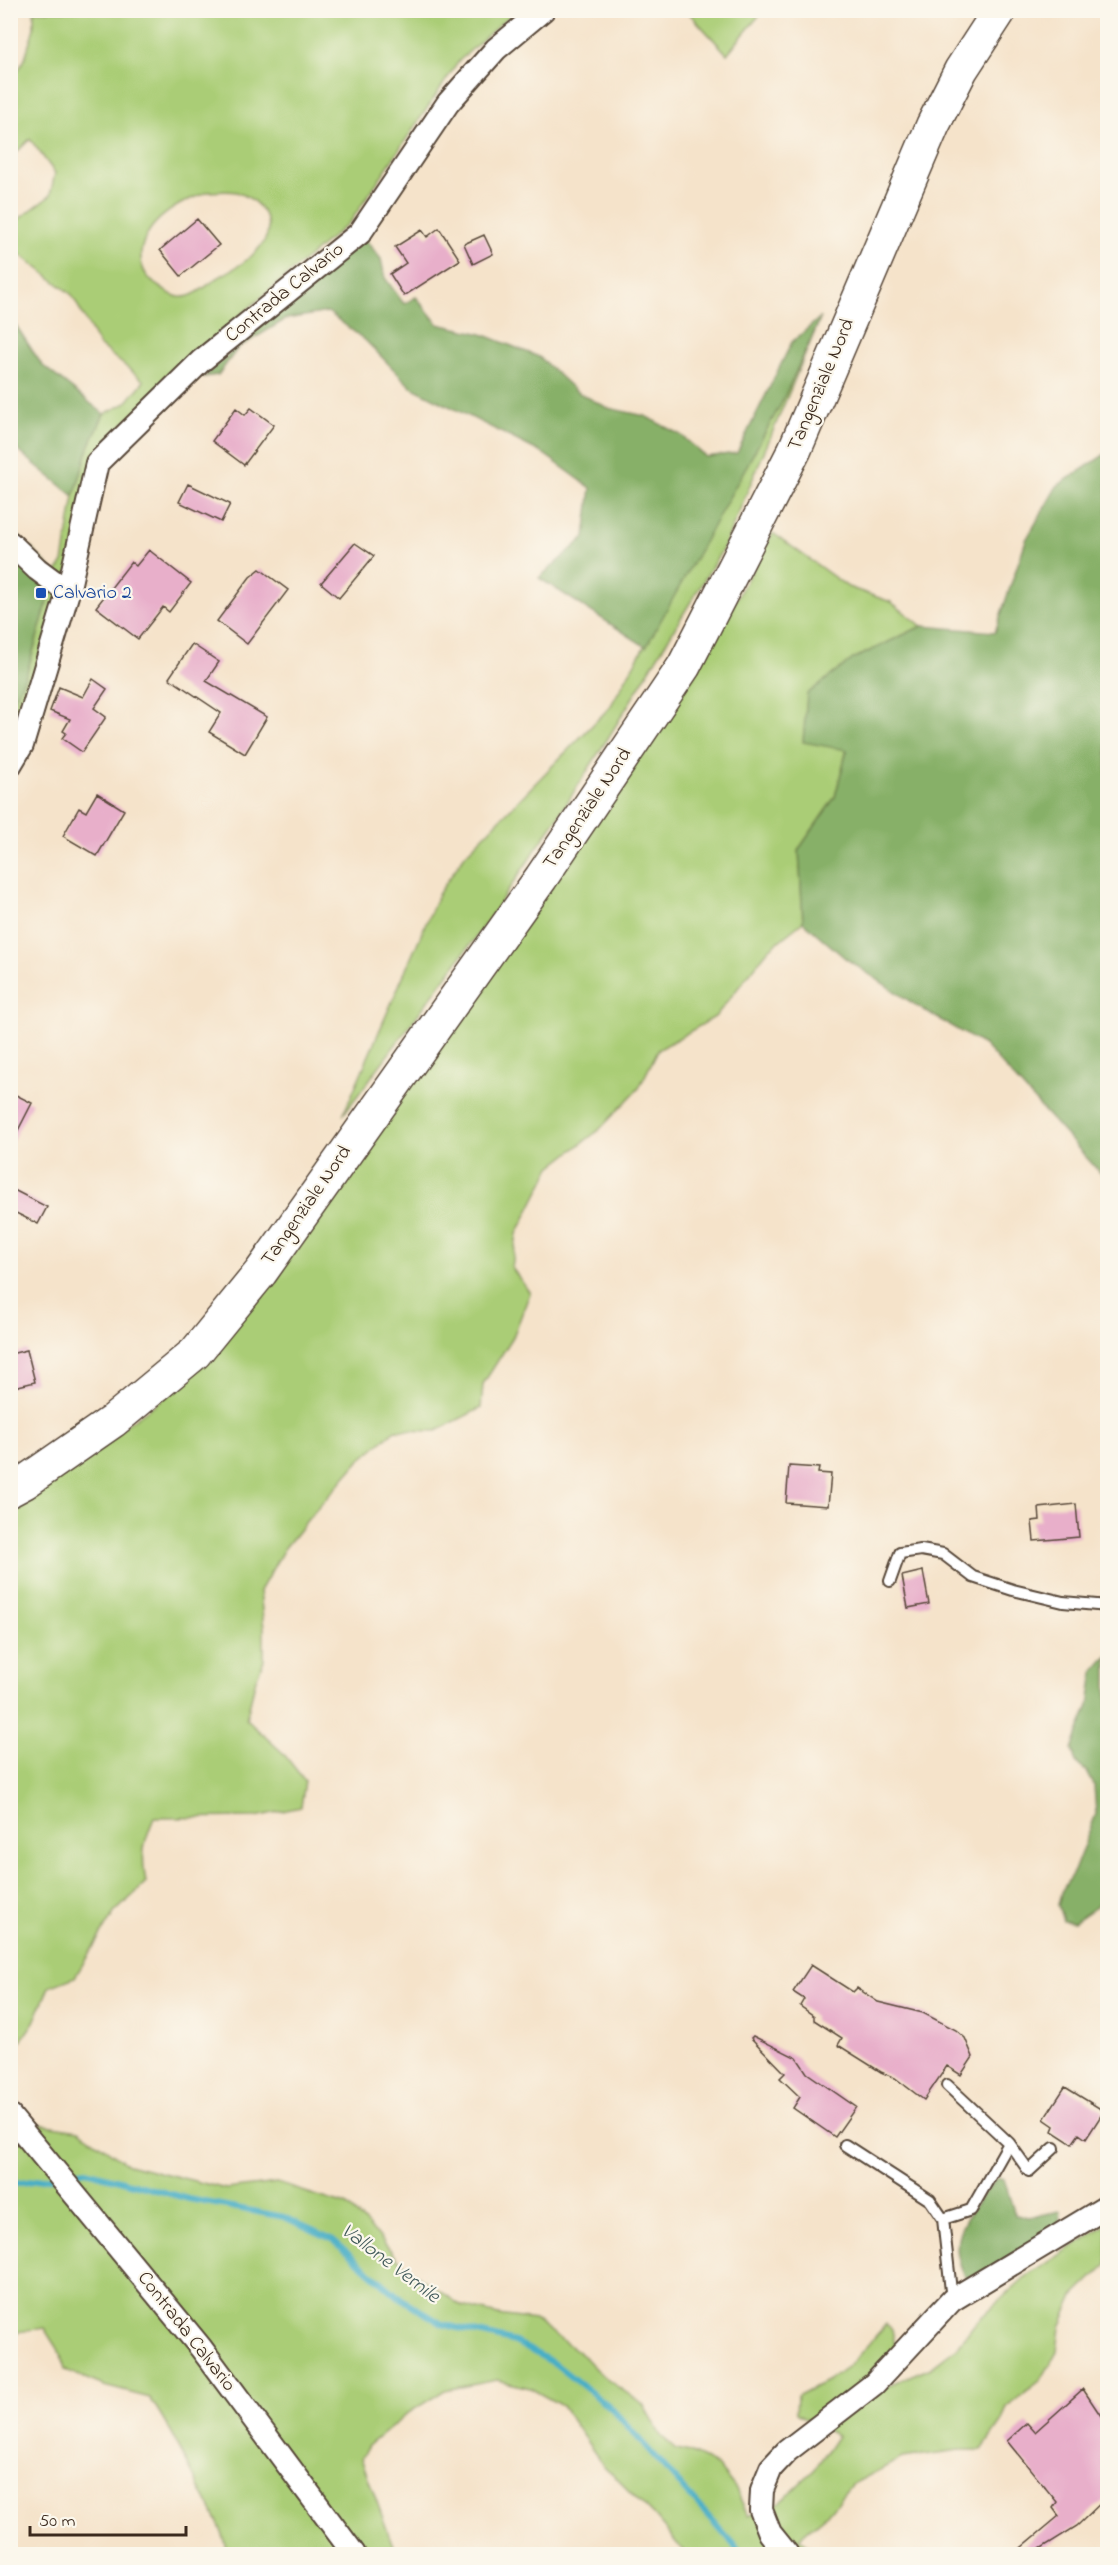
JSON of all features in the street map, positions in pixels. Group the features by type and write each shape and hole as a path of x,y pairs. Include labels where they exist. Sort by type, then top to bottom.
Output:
{"main road":[{"name":"Tangenziale Nord","path":"10,1490 113,1421 195,1353 261,1272 541,878 684,666 795,449 933,125 961,70 1000,10"}],"street":[{"name":"Contrada Calvario","path":"10,765 22,745 68,592 97,463 201,361 360,233 448,103 496,49 543,10"},
{"path":"10,543 37,569 68,592"},
{"name":"Contrada Calvario","path":"10,2116 201,2348 354,2554"},
{"path":"787,2554 770,2533 761,2510 762,2490 771,2468 787,2451 873,2384 952,2300 1107,2206"}],"lane":[{"path":"890,1581 900,1553 921,1550 943,1554 973,1576 1013,1590 1063,1602 1107,1606"},
{"path":"947,2085 1009,2143 1029,2171 1054,2148"},
{"path":"943,2219 971,2210 1009,2143"},
{"path":"845,2145 930,2200 943,2219 952,2300"}],"green space":[{"path":"34,11 518,11 503,21 459,61 351,221 182,365 113,435 11,745 11,707 27,672 56,573 63,562 74,496 89,447 104,414 126,403 144,381 99,345 72,295 12,248 16,221 50,196 55,173 30,139 11,158 11,81 24,61 34,28","holes":["208,192 236,192 253,200 264,214 268,230 260,247 239,265 194,294 184,297 176,296 148,278 141,258 144,241 149,231 166,214 186,201"]},
{"path":"687,11 763,11 727,54"},
{"path":"365,239 381,259 385,278 404,304 416,297 438,324 482,334 539,357 577,392 608,408 645,416 681,435 706,457 737,453 792,342 821,317 781,404 646,647 539,578 585,537 591,488 544,454 411,387 366,341 328,312 286,319 238,348 218,375 204,377 263,323"},
{"path":"821,317 724,547 558,817 481,930 343,1115 439,893 465,855 610,707 781,404"},
{"path":"11,318 42,365 104,414 89,447 74,496 11,445"},
{"path":"1107,453 1107,1180 984,1045 920,1008 845,958 803,922 799,849 835,797 847,750 803,742 807,694 853,659 922,626 995,632 1026,540 1057,486"},
{"path":"11,528 56,573 27,672 11,707"},
{"path":"773,533 848,587 891,602 922,626 853,659 847,749 835,797 799,849 803,922 769,949 715,1017 658,1050 639,1088 599,1130 551,1167 517,1234 512,1268 530,1293 513,1337 483,1384 481,1408 436,1431 395,1430 359,1461 309,1518 284,1549 260,1591 264,1660 256,1679 246,1719 283,1753 305,1781 301,1807 256,1817 154,1818 144,1849 146,1883 114,1913 75,1977 49,1987 34,2022 11,2055 11,1500 103,1441 184,1384 310,1220 693,676"},
{"path":"1107,1656 1107,1892 1096,1907 1074,1922 1063,1921 1058,1905 1061,1892 1074,1871 1096,1814 1094,1785 1087,1772 1076,1763 1072,1749 1089,1705 1094,1671"},
{"path":"11,2120 79,2130 128,2164 226,2189 277,2183 346,2205 377,2234 397,2258 423,2280 462,2306 498,2315 535,2320 584,2356 605,2378 643,2404 661,2436 676,2449 690,2452 718,2466 736,2489 748,2516 780,2502 815,2469 837,2436 796,2413 797,2396 828,2380 850,2365 886,2324 892,2329 897,2356 879,2389 931,2367 957,2347 976,2322 1024,2278 1107,2224 1107,2264 1074,2296 1060,2327 1057,2352 1041,2380 1007,2407 1002,2421 982,2450 960,2450 902,2458 851,2485 826,2515 799,2538 821,2554 686,2554 653,2515 603,2465 562,2406 530,2388 497,2380 445,2390 405,2415 368,2446 361,2458 396,2554 228,2554 214,2513 150,2398 104,2386 65,2370 61,2355 44,2328 11,2333"},
{"path":"997,2177 1004,2179 1015,2215 1029,2217 1061,2211 1059,2226 980,2276 966,2277 959,2262 957,2249 959,2236 970,2212"}],"building":[{"path":"197,219 219,245 181,276 160,250"},
{"path":"439,228 460,260 404,296 390,274 406,263 395,247 422,230 427,237"},
{"path":"484,235 493,254 473,264 464,244"},
{"path":"236,408 245,415 251,408 274,425 244,465 212,441"},
{"path":"188,484 230,504 221,522 179,502"},
{"path":"355,543 374,556 339,598 321,583"},
{"path":"149,550 191,583 169,612 163,607 138,639 96,607 131,562 136,566"},
{"path":"260,569 288,590 247,644 217,621 250,577"},
{"path":"192,644 219,662 206,681 267,717 245,754 209,732 221,713 169,678"},
{"path":"93,679 107,689 94,708 106,717 82,752 62,738 70,719 50,711 59,687 83,697"},
{"path":"97,793 124,810 97,856 63,836 79,808 86,812"},
{"path":"10,1092 32,1103 10,1146"},
{"path":"10,1188 47,1207 38,1224 10,1210"},
{"path":"27,1350 35,1382 10,1388 10,1354"},
{"path":"789,1466 819,1468 818,1473 831,1474 828,1506 786,1503"},
{"path":"1076,1504 1079,1537 1034,1541 1032,1521 1040,1520 1039,1508"},
{"path":"923,1571 929,1604 908,1608 902,1576"},
{"path":"811,1965 853,1992 857,1988 878,2002 923,2013 956,2030 965,2038 973,2057 961,2075 947,2066 924,2100 895,2078 881,2072 838,2045 842,2038 814,2020 814,2016 800,2006 804,1999 793,1992"},
{"path":"753,2036 797,2058 807,2073 856,2107 835,2137 793,2108 800,2097 780,2078 785,2073 751,2038"},
{"path":"1065,2087 1104,2111 1086,2139 1079,2134 1072,2144 1052,2131 1054,2126 1044,2119"},
{"path":"1083,2389 1107,2425 1107,2497 1077,2526 1032,2554 1018,2554 1016,2552 1059,2516 1053,2508 1057,2502 1007,2441 1027,2423 1035,2432"}],"waterway":[{"name":"Vallone Vernile","path":"64,2175 86,2171 189,2199 284,2217 332,2239 399,2297 442,2324 515,2342 554,2363 612,2409 742,2554"},
{"name":"Vallone Vernile","path":"10,2185 54,2177"}],"place":[{"name":"Calvario 2","path":"41,593"}]}
